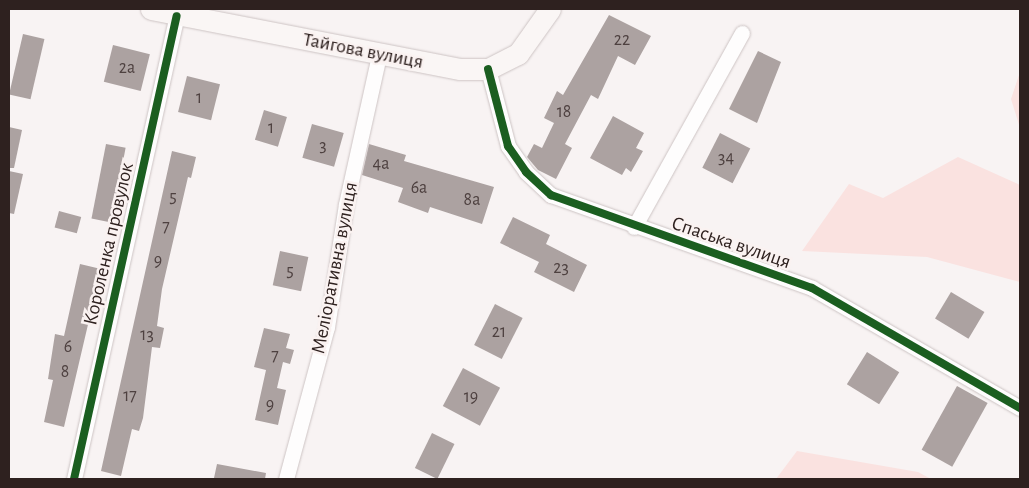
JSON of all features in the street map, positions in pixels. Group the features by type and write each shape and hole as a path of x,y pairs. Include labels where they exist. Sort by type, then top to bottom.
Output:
{"street":[{"name":"Тайгова вулиця","path":"151,9 177,16 460,69 488,69 518,54 550,9"},
{"name":"Короленка провулок","path":"74,479 177,16"},
{"path":"634,227 742,33"},
{"name":"Меліоративна вулиця","path":"286,479 327,327 346,204 379,54"},
{"name":"Спаська вулиця","path":"488,69 508,146 526,172 551,195 634,227 812,288 1020,408"}],"shaded area":[{"path":"1020,72 1020,128 1011,99"},
{"path":"958,157 1020,185 1020,282 927,257 802,251 849,184 883,198"},
{"path":"797,451 918,472 931,479 776,479"}],"building":[{"path":"609,15 651,36 635,65 618,56 598,99 591,95 565,144 572,148 556,179 538,170 527,157 534,144 542,148 554,123 544,118 557,91 563,95"},
{"path":"23,34 44,39 30,99 9,94"},
{"path":"113,45 150,54 141,91 104,82"},
{"path":"758,51 781,62 757,123 729,109"},
{"path":"187,76 220,84 211,120 178,112"},
{"path":"264,110 287,117 278,147 255,140"},
{"path":"613,116 644,133 636,148 643,151 631,172 626,168 622,175 590,158"},
{"path":"312,124 344,133 334,167 302,158"},
{"path":"9,127 22,130 14,168 9,168"},
{"path":"720,133 750,148 733,183 702,168"},
{"path":"106,144 126,148 111,222 91,219"},
{"path":"369,144 406,155 404,161 494,187 482,224 430,207 428,213 398,202 403,188 362,175"},
{"path":"172,151 196,157 191,178 188,177 162,289 157,326 164,328 160,348 152,347 143,418 139,431 132,429 121,476 101,471"},
{"path":"9,171 23,174 14,214 9,213"},
{"path":"59,211 81,217 77,233 55,227"},
{"path":"513,217 550,235 546,244 587,265 574,292 534,272 539,262 500,243"},
{"path":"280,251 308,257 301,291 273,285"},
{"path":"80,264 101,269 64,427 44,422 53,380 48,379 55,334 64,336"},
{"path":"951,292 984,312 968,339 935,319"},
{"path":"495,304 523,318 502,359 474,345"},
{"path":"264,328 290,334 286,348 294,350 290,364 283,362 277,388 286,390 278,425 255,420 266,370 254,367"},
{"path":"867,352 899,372 879,404 847,384"},
{"path":"463,368 500,388 480,426 443,406"},
{"path":"957,386 988,403 952,467 922,450"},
{"path":"432,433 454,444 437,479 415,468"},
{"path":"217,464 266,473 265,479 214,478"}],"cycle path":[{"path":"74,479 177,16"},
{"path":"488,69 508,146 526,172 551,195 812,288 1020,408"}]}
